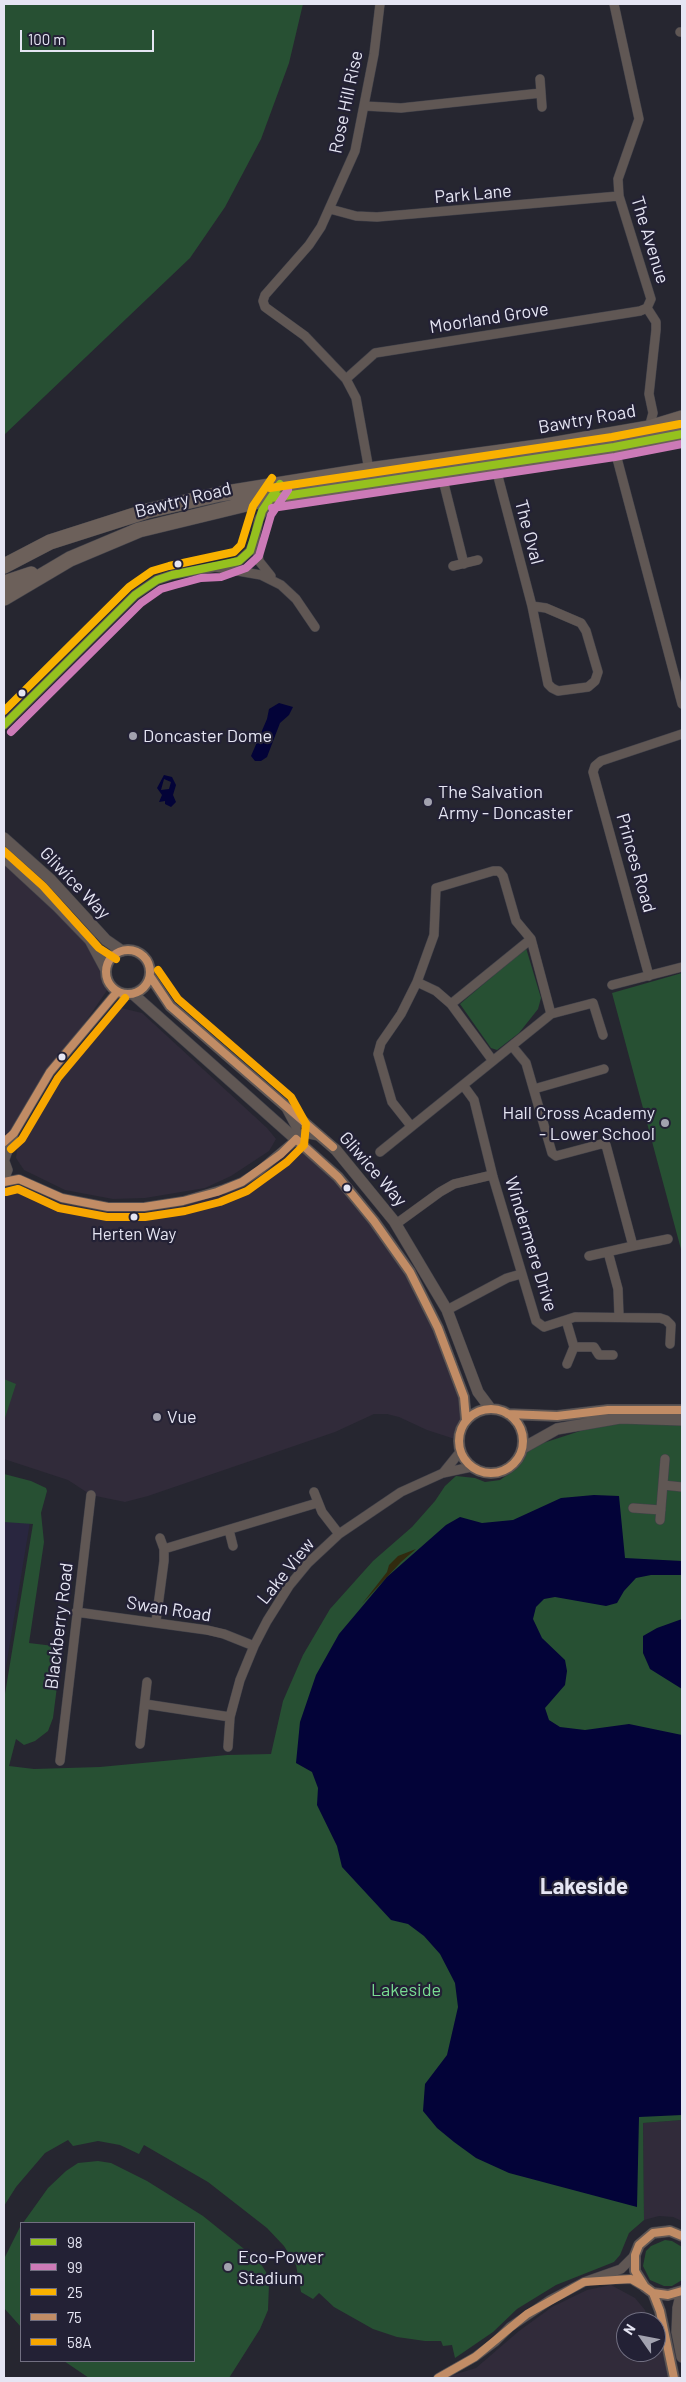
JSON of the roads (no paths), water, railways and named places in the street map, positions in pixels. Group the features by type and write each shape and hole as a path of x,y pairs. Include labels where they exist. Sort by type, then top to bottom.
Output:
{"highway":[{"name":"Bawtry Road","path":"4,566 50,542 147,511 220,494 369,470 545,446 649,428 682,418"},
{"name":"Bawtry Road","path":"4,598 70,559 139,530 272,498 614,448 682,434"},
{"path":"4,583 70,559"}],"street":[{"name":"Rose Hill Rise","path":"369,470 356,398 346,379 305,336 265,307 263,301 265,295 309,245 330,209 355,150 365,106 380,4"},
{"name":"The Avenue","path":"614,4 639,119 618,179 618,196 651,298 647,308 656,322 649,394 653,413 649,428"},
{"path":"540,79 542,107"},
{"path":"365,106 401,108 436,106 542,93"},
{"name":"Park Lane","path":"330,209 344,214 377,218 618,196"},
{"name":"Moorland Grove","path":"346,379 367,358 375,353 640,311 647,308"},
{"path":"614,448 682,704"},
{"name":"The Oval","path":"495,465 532,606 548,684 558,691 588,687 595,682 598,672 586,631 580,623 546,608 532,606"},
{"path":"441,472 464,564"},
{"path":"218,568 239,561 250,551 256,539 259,519 280,484"},
{"path":"256,539 260,561 264,569 296,599 315,627"},
{"path":"453,566 478,560"},
{"path":"4,725 135,595 157,580 199,568 218,568 261,575 281,585"},
{"name":"Princes Road","path":"649,976 593,772 595,766 600,761 682,734"},
{"name":"Gliwice Way","path":"4,838 50,879 106,940 122,950"},
{"name":"Gliwice Way","path":"4,857 57,906 90,940 106,970"},
{"path":"411,1126 392,1102 378,1054 381,1043 401,1014 417,982 434,935 436,888 493,871 499,871 503,876 516,922 531,939 551,1014"},
{"path":"451,1004 531,939"},
{"path":"122,950 138,952 148,963 150,976 148,983 140,991 133,994 117,992 110,986 106,970 110,959 122,950"},
{"path":"612,986 682,967"},
{"name":"Gliwice Way","path":"150,976 170,1006 336,1150 396,1224 447,1310 478,1392 490,1408"},
{"path":"417,982 436,991 451,1004 493,1061"},
{"path":"117,992 50,1072 14,1133 5,1161 8,1170 4,1181 19,1179 71,1200 108,1207 144,1207 183,1201 217,1192 242,1182 281,1154 304,1134 322,1137"},
{"name":"Gliwice Way","path":"133,994 338,1177 374,1221 410,1272 438,1328 464,1397 466,1420"},
{"path":"380,1152 551,1014 593,1003 603,1035"},
{"path":"512,1046 526,1063 552,1153 556,1156 601,1144 606,1145 633,1246"},
{"path":"534,1089 604,1069"},
{"name":"Windermere Drive","path":"463,1085 474,1100 492,1175 536,1321 544,1326 575,1317 619,1316 666,1320 671,1325 670,1344"},
{"path":"284,1103 296,1127 296,1139"},
{"path":"4,1142 14,1133"},
{"path":"5,1161 19,1179"},
{"path":"396,1224 454,1184 492,1175"},
{"path":"589,1256 668,1239"},
{"path":"608,1252 618,1289 619,1316"},
{"path":"447,1310 507,1278 521,1274"},
{"path":"566,1320 574,1347 567,1364"},
{"path":"574,1347 594,1347 599,1355 613,1355"},
{"path":"490,1408 501,1410 508,1414 519,1424 523,1435 522,1448 518,1459 507,1469 497,1473 484,1473 471,1467 460,1452 458,1440 460,1430 466,1420 475,1412 490,1408"},
{"path":"508,1414 557,1416 608,1410 682,1410"},
{"path":"522,1448 557,1429 620,1418 682,1420"},
{"name":"Lake View","path":"443,1473 460,1452"},
{"path":"660,1520 665,1459"},
{"name":"Lake View","path":"228,1747 230,1717 240,1680 254,1646 289,1586 308,1563 339,1534 364,1515 404,1491 443,1473 471,1467"},
{"path":"663,1485 682,1487"},
{"path":"314,1492 317,1503 339,1534"},
{"name":"Blackberry Road","path":"60,1761 91,1495"},
{"path":"164,1549 317,1503"},
{"path":"632,1508 661,1510"},
{"path":"229,1530 233,1546"},
{"path":"156,1622 164,1549 160,1538"},
{"name":"Swan Road","path":"76,1612 156,1622 224,1634 254,1646"},
{"path":"140,1744 147,1682"},
{"path":"145,1704 230,1717"},
{"path":"674,2378 660,2310 649,2290 635,2271 635,2256 639,2245 653,2233 670,2231 682,2236"},
{"path":"438,2378 475,2358 527,2314 584,2282 620,2269 635,2256"},
{"path":"584,2282 631,2279 649,2290 668,2295 682,2291 678,2308 677,2332 682,2357"}],"place":[{"name":"Doncaster Dome","path":"133,736"},
{"name":"The Salvation Army - Doncaster","path":"428,802"},
{"name":"Hall Cross Academy - Lower School","path":"665,1123"},
{"name":"Herten Way","path":"134,1217"},
{"name":"Vue","path":"157,1417"},
{"name":"Eco-Power Stadium","path":"228,2267"}],"district":[{"name":"Lakeside","path":"584,1887"}]}
